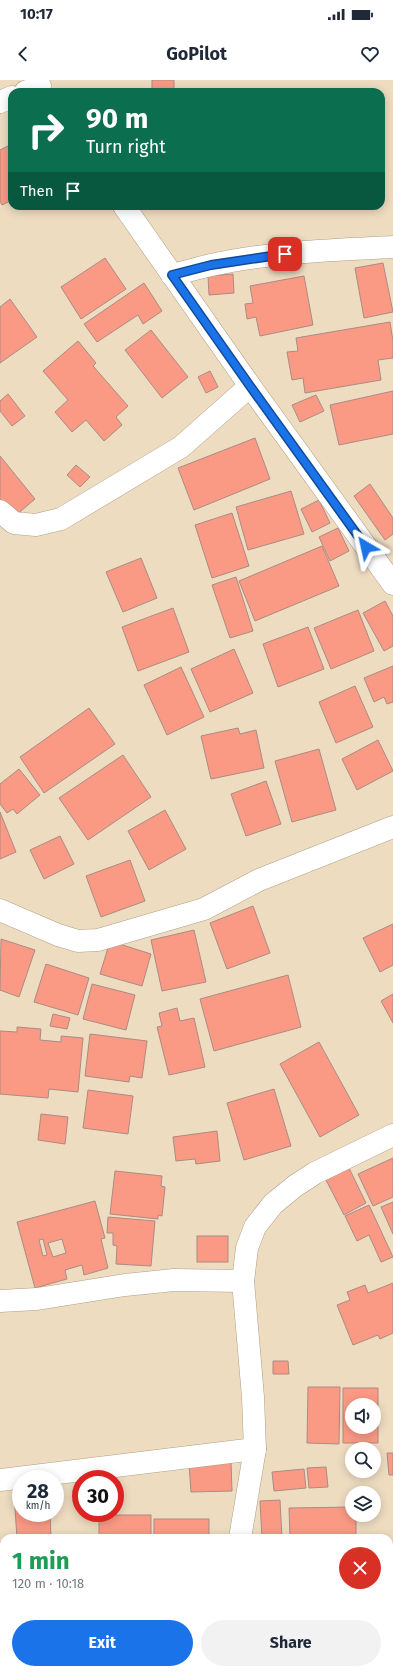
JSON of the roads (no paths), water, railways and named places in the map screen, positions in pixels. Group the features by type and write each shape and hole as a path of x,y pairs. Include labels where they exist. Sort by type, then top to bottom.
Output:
{"street":[{"path":"127,210 250,386 393,584"},
{"path":"172,275 211,265 269,256 332,250 393,247"},
{"path":"0,511 14,523 36,525 61,519 181,447 250,386"},
{"path":"0,910 58,935 78,941 98,940 204,909 259,880 393,827"},
{"path":"241,1534 255,1449 253,1397 243,1281 247,1248 254,1227 273,1204 315,1173 393,1135"},
{"path":"0,1301 37,1299 125,1285 174,1280 243,1281"},
{"path":"0,1480 255,1449"}]}
